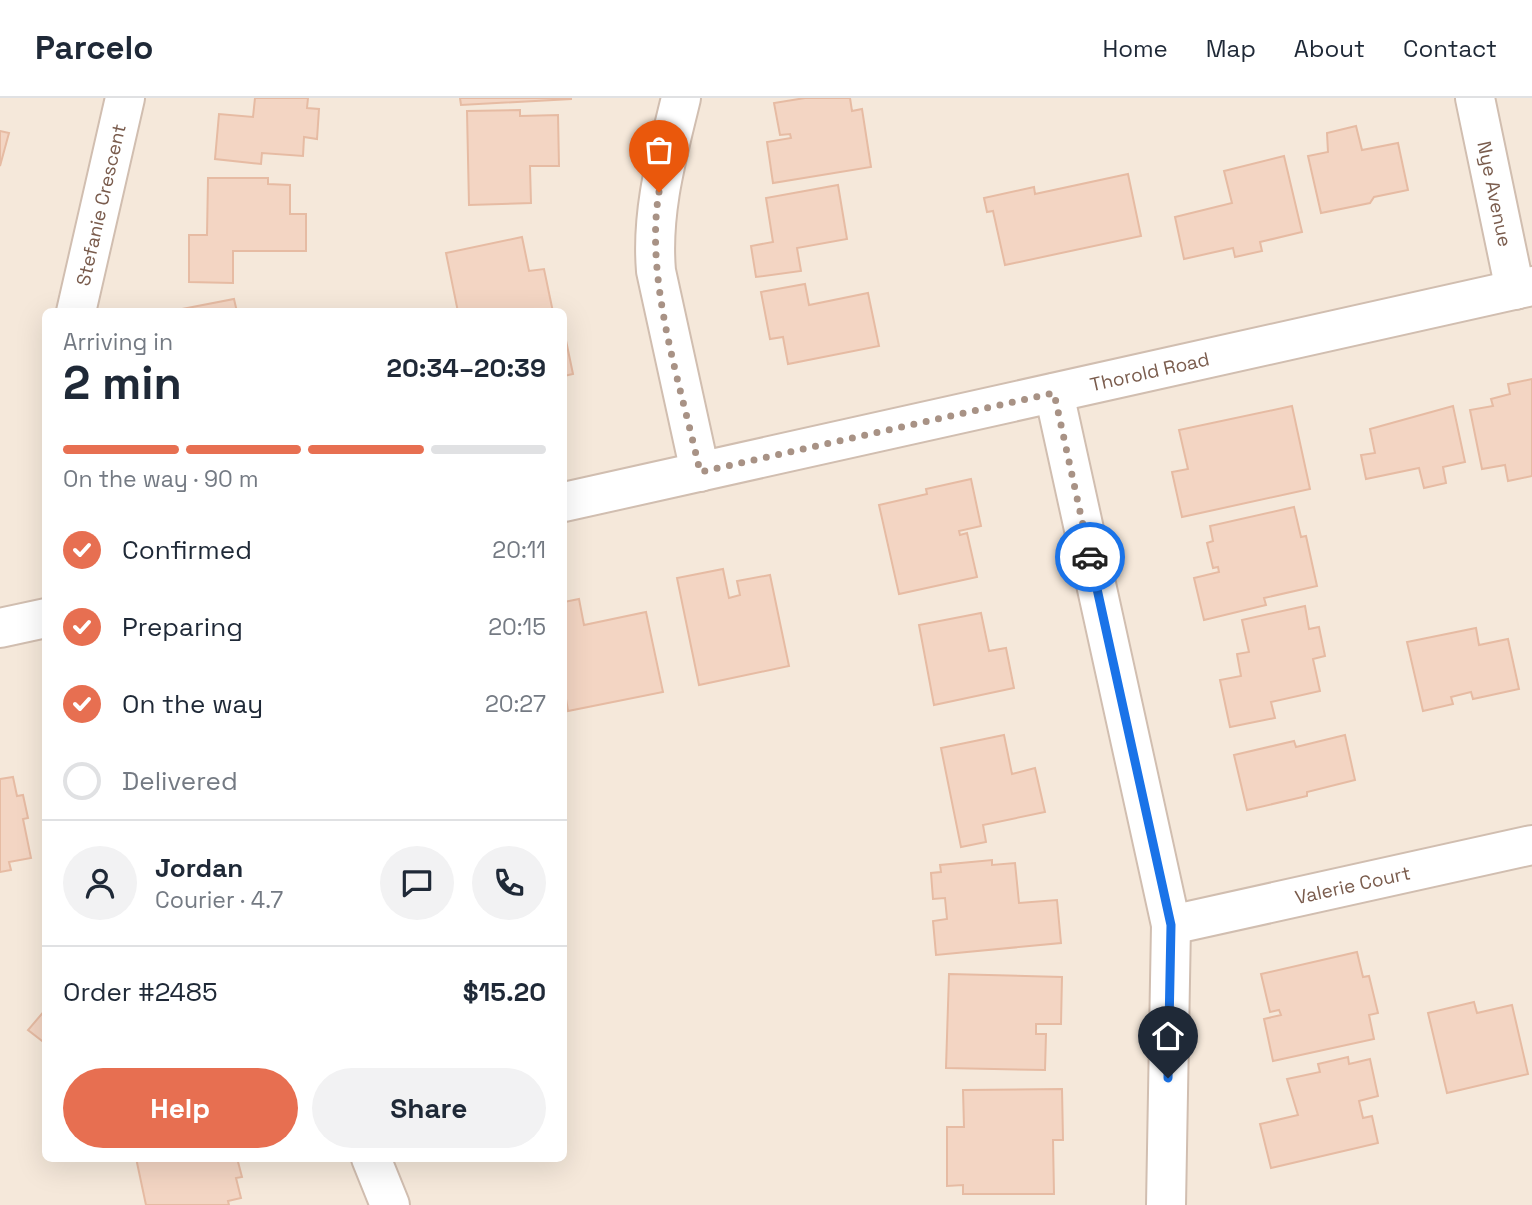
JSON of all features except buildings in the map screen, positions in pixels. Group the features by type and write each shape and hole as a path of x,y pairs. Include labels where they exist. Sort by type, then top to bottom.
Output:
{"street":[{"name":"Stefanie Crescent","path":"77,308 125,98"},
{"path":"681,98 659,192 654,245 658,283 700,472"},
{"name":"Nye Avenue","path":"1475,98 1523,288"},
{"name":"Thorold Road","path":"567,501 1523,288"},
{"path":"1054,393 1171,925 1166,1205"},
{"path":"0,628 42,619"},
{"name":"Valerie Court","path":"1171,925 1532,845"},
{"path":"373,1162 390,1205"}],"shaded area":[{"path":"0,98 1532,98 1532,1205 0,1205"}],"way so far":[{"path":"659,192 655,217 656,271 700,472 1054,393 1090,557"}],"route":[{"path":"1090,557 1171,925 1168,1078"}]}
